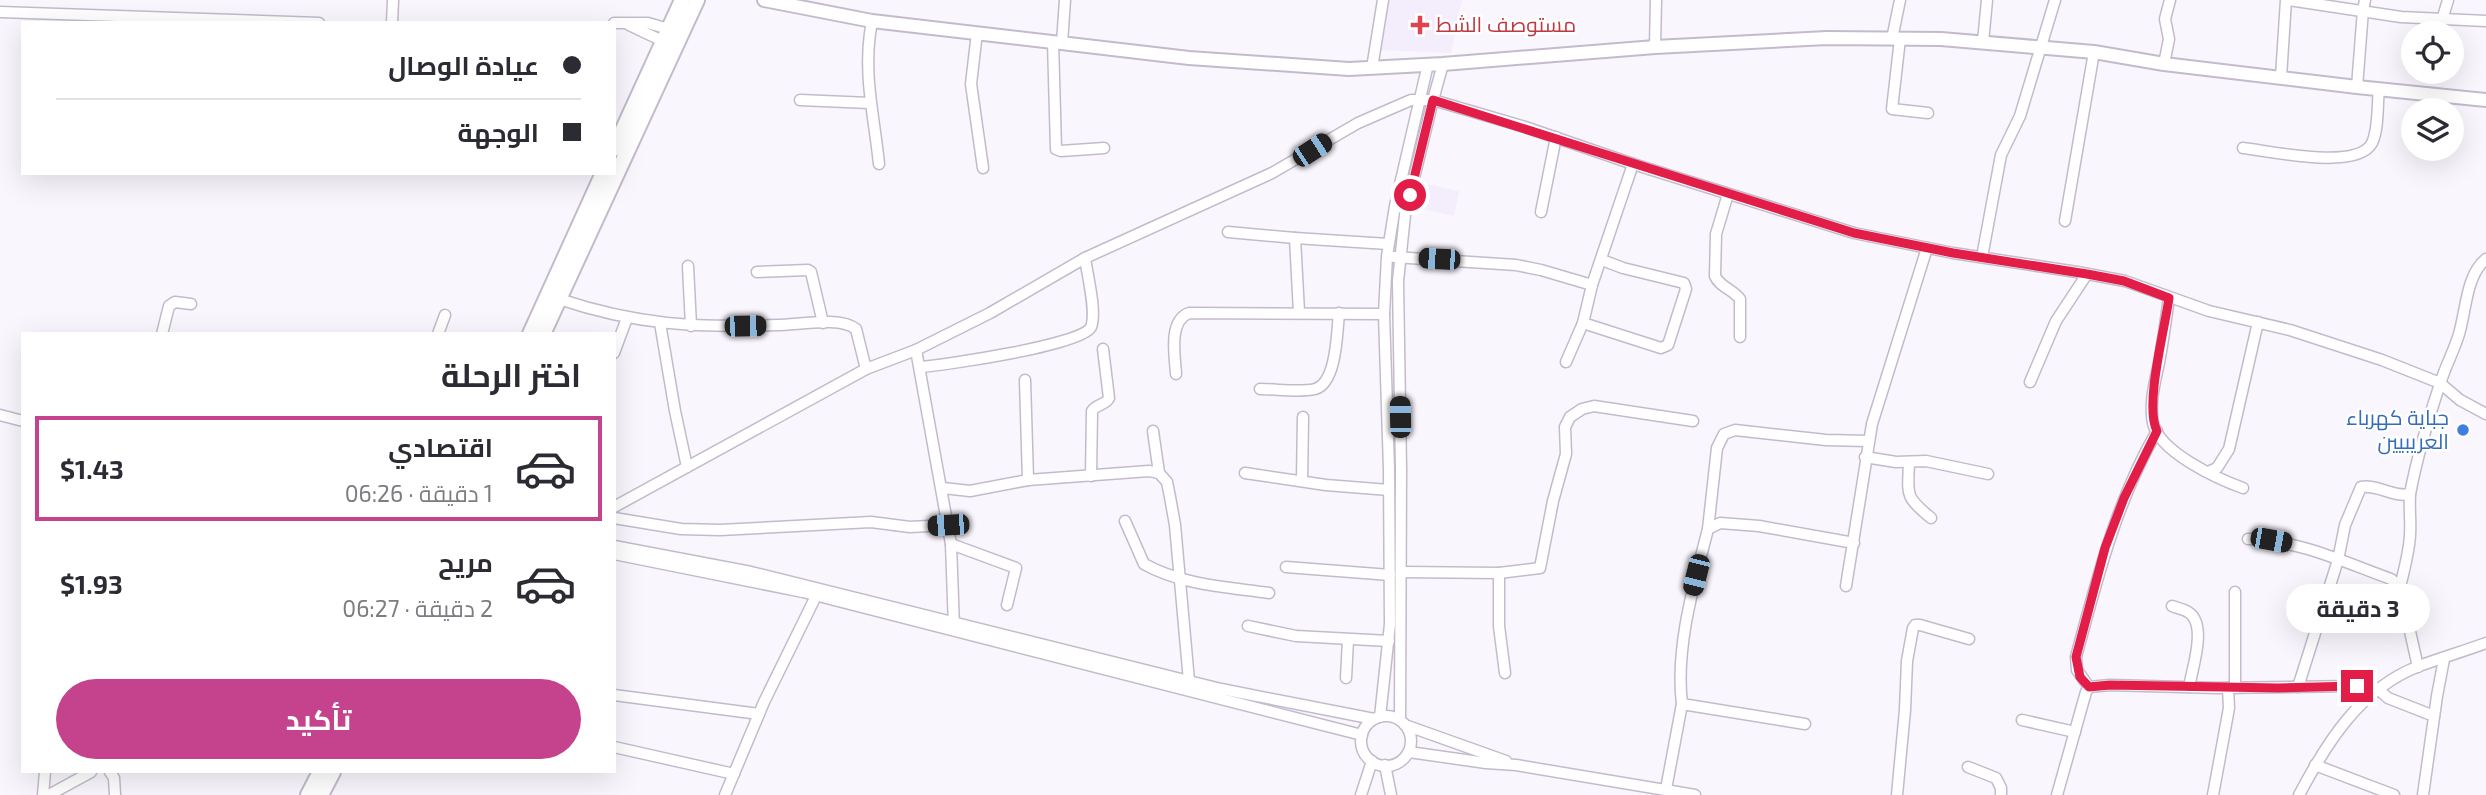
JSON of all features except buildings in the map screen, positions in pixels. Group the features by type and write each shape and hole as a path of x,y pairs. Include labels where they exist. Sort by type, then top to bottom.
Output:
{"main road":[{"path":"616,167 672,38 682,0"},
{"path":"616,145 672,38 697,0"},
{"path":"531,332 602,175"},
{"path":"544,332 613,175"},
{"path":"309,795 320,773"},
{"path":"321,795 332,773"}],"street":[{"path":"392,21 393,0"},
{"path":"764,0 872,21 1189,58 1349,69 1655,47 1827,38 1896,39 1983,42 2094,52 2164,64 2357,88 2486,100"},
{"path":"1065,0 1058,42 1056,149 1061,151 1104,148"},
{"path":"1372,68 1383,0"},
{"path":"1655,47 1656,0"},
{"path":"1899,0 1892,109 1928,113"},
{"path":"1983,42 1987,0"},
{"path":"1982,257 2001,155 2020,116 2055,0"},
{"path":"2164,64 2169,39 2165,19 2170,0"},
{"path":"2281,77 2288,0 2364,5 2442,20 2486,21"},
{"path":"2442,20 2448,0"},
{"path":"2357,88 2364,5"},
{"path":"0,12 266,21"},
{"path":"872,21 867,66 869,103 879,164"},
{"path":"620,23 649,23 672,38"},
{"path":"976,33 971,84 983,168"},
{"path":"2066,220 2094,52"},
{"path":"1428,64 1406,152 1387,256 1384,314 1389,490 1389,641 1377,718 1368,724 1362,735 1363,750 1372,761 1385,765 1399,762 1409,752 1411,738 1403,723 1398,315 1400,257 1405,215 1443,64"},
{"path":"2243,148 2309,156 2353,157 2368,149 2375,136 2379,89"},
{"path":"616,507 866,369 916,350 990,313 1084,257 1272,173 1358,123 1418,99 1433,100 1556,137 1854,233 2124,281 2209,311 2329,342 2382,360 2440,383 2460,400 2486,414"},
{"path":"800,100 869,103"},
{"path":"1541,212 1556,137"},
{"path":"1406,152 1420,154"},
{"path":"1566,362 1583,323 1592,285 1633,164"},
{"path":"1728,194 1716,233 1715,276 1717,281 1731,289 1740,299 1740,337"},
{"path":"1228,232 1388,244"},
{"path":"1295,238 1299,312"},
{"path":"1846,586 1868,441 1927,248"},
{"path":"1387,256 1516,265 1592,285"},
{"path":"920,367 967,363 1064,342 1084,335 1092,325 1093,313 1084,257"},
{"path":"2418,667 2400,587 2411,531 2408,510 2410,494 2440,383 2461,330 2474,278 2480,264 2486,259"},
{"path":"1583,323 1661,348 1668,345 1672,338 1686,289 1684,283 1602,260"},
{"path":"688,266 691,326"},
{"path":"757,272 811,272 823,323"},
{"path":"2030,382 2056,321 2087,274"},
{"path":"2169,298 2153,392 2153,424 2177,454 2220,480 2243,488"},
{"path":"559,299 627,318 691,326 850,324 856,329 866,369"},
{"path":"162,332 169,306 175,302 191,304"},
{"path":"1176,374 1177,324 1181,316 1189,313 1384,314"},
{"path":"1260,389 1298,390 1317,388 1324,384 1332,368 1339,313"},
{"path":"439,332 445,316"},
{"path":"616,348 627,318"},
{"path":"2208,472 2217,468 2229,449 2258,322"},
{"path":"660,323 687,467"},
{"path":"1091,476 1091,411 1109,398 1103,349"},
{"path":"916,350 951,544 954,626"},
{"path":"1025,380 1028,480"},
{"path":"1402,572 1499,573 1540,568 1553,501 1563,471 1566,428 1570,417 1582,409 1594,406 1693,421"},
{"path":"0,415 21,420"},
{"path":"1302,481 1303,417"},
{"path":"1666,789 1682,704 1679,682 1691,598 1708,529 1717,449 1724,434 1735,430 1826,440 1868,441"},
{"path":"1153,431 1159,473"},
{"path":"2089,687 2080,677 2076,663 2079,645 2105,548 2124,498 2157,431"},
{"path":"1865,457 1909,462 1926,461 1988,474"},
{"path":"1909,462 1908,495 1931,518"},
{"path":"943,488 970,491 1028,480 1149,471 1159,473 1167,481 1175,525 1189,681"},
{"path":"1245,473 1389,490"},
{"path":"2298,687 2345,525 2361,487 2369,485 2403,496 2410,494"},
{"path":"616,517 681,529 720,530 871,523 910,527 948,525"},
{"path":"1125,521 1144,564 1180,580 1269,593"},
{"path":"1708,529 1720,523 1854,543"},
{"path":"2248,539 2293,543 2391,579 2400,587"},
{"path":"951,544 1016,568 1007,605"},
{"path":"616,546 751,572 1362,735"},
{"path":"616,554 954,626 1189,681 1377,718 1394,717 1403,723 1516,765"},
{"path":"1286,567 1390,575"},
{"path":"1499,573 1499,626 1505,673"},
{"path":"2213,795 2232,688 2235,592"},
{"path":"725,795 759,714 816,596"},
{"path":"2172,606 2190,612 2197,622 2199,635 2189,687"},
{"path":"1897,795 1907,661 1913,628 1920,625 1969,639"},
{"path":"1248,626 1296,636 1389,641"},
{"path":"1346,678 1348,640"},
{"path":"2299,795 2331,739 2365,698 2418,667 2486,642"},
{"path":"2423,795 2444,659"},
{"path":"2089,687 2350,686 2378,689 2388,698 2434,716"},
{"path":"2057,795 2089,687"},
{"path":"616,695 759,714"},
{"path":"1682,704 1805,724"},
{"path":"2022,720 2075,732"},
{"path":"616,747 734,774"},
{"path":"1409,752 1516,765 1695,795"},
{"path":"1361,795 1372,761"},
{"path":"1385,765 1391,795"},
{"path":"2315,765 2394,795"},
{"path":"1968,767 1996,778 2001,795"},
{"path":"43,795 45,773"},
{"path":"48,795 88,773"},
{"path":"111,773 114,778 115,795"}],"shaded area":[{"name":"مستوصف الشط","path":"1388,0 1462,0 1451,53 1379,50"},
{"path":"1416,182 1459,191 1454,216 1410,206"}],"place":[{"name":"مستوصف الشط","path":"1420,25"},
{"name":"جباية كهرباء العريبيين","path":"2463,430"}],"route":[{"path":"1410,195 1433,100 1854,233 1953,253 2124,281 2169,298 2153,392 2153,424 2157,431 2124,498 2105,548 2076,657 2080,677 2089,687 2357,686"}]}
